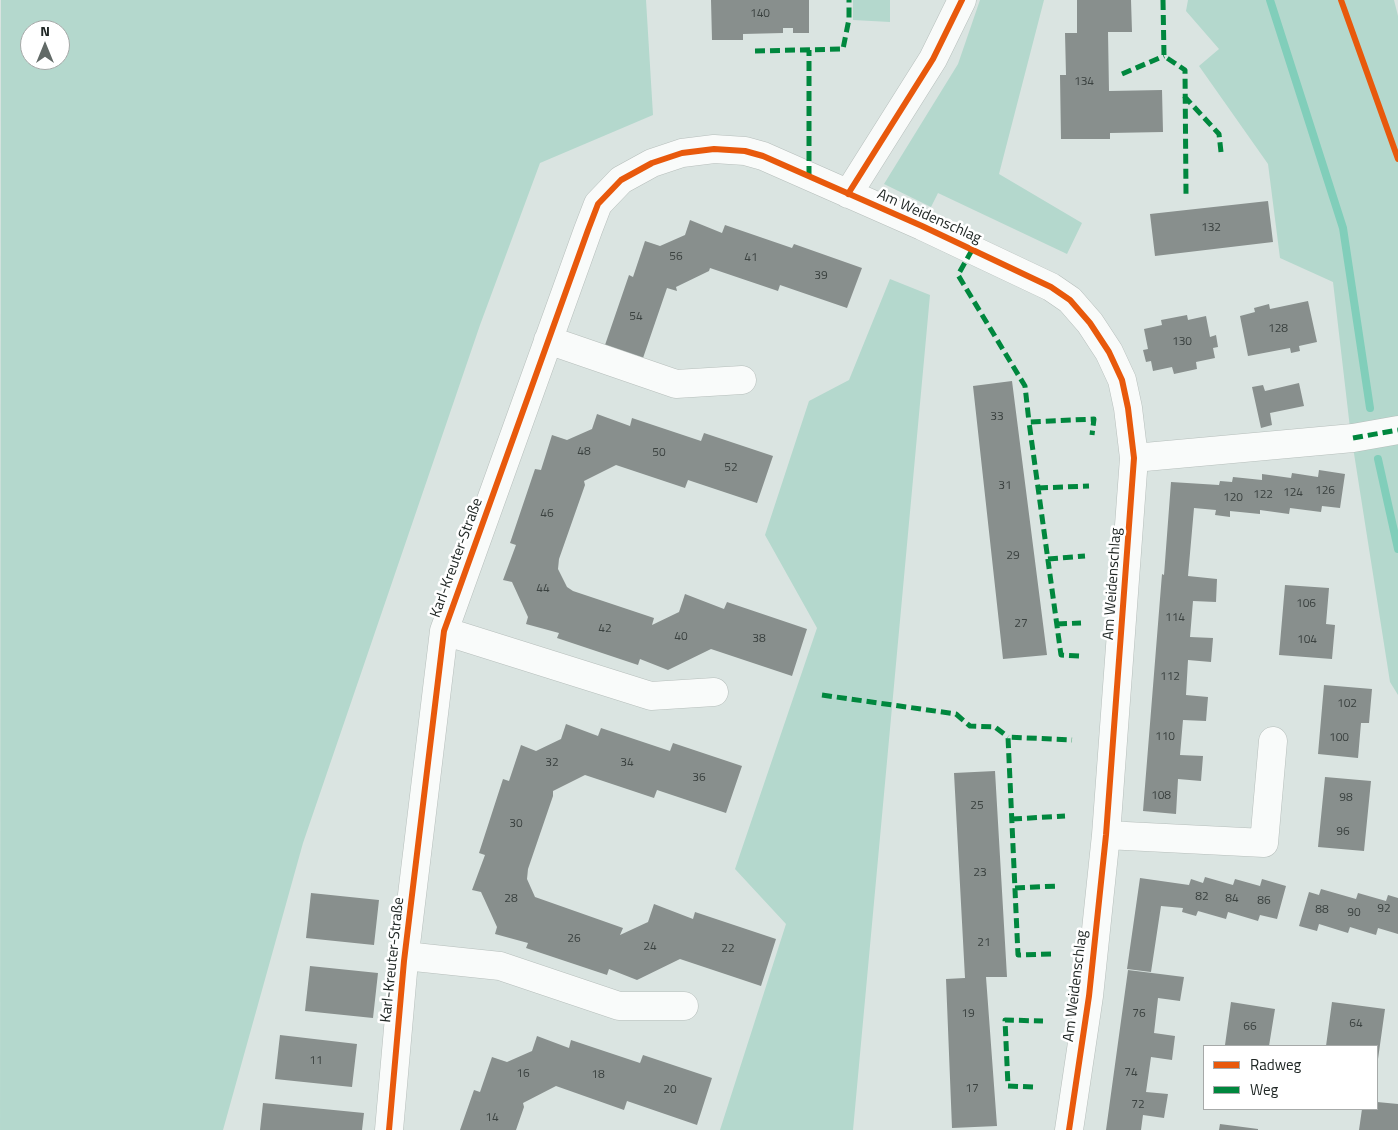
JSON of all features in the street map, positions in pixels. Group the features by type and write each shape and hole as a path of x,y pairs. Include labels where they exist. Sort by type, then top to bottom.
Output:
{"street":[{"path":"848,194 933,59 962,0"},
{"name":"Karl-Kreuter-Straße","path":"389,1130 405,956 444,631 548,340 598,204 621,180 652,163 682,153 714,148 745,151"},
{"name":"Am Weidenschlag","path":"745,151 763,156 1051,287 1070,300 1090,323 1109,352 1122,380 1128,408 1134,458 1106,835 1089,996 1069,1130"},
{"path":"548,340 676,384 742,380"},
{"path":"1134,458 1353,438 1398,430"},
{"name":"Karl-Kreuter-Straße","path":"444,631 651,696 714,692"},
{"path":"1106,835 1264,843 1273,741"},
{"name":"Karl-Kreuter-Straße","path":"405,956 500,966 619,1006 684,1006"}],"green space":[{"path":"1,0 646,0 653,115 540,163 480,325 303,843 223,1130 0,1130"},
{"path":"853,0 890,0 890,22 853,20"},
{"path":"980,0 1044,0 999,174 1082,223 1067,254 938,193 931,207 884,184 958,64"},
{"path":"1188,0 1394,0 1398,16 1398,695 1390,682 1350,428 1333,282 1280,258 1268,164 1199,66 1219,49 1186,11"},
{"path":"890,279 930,295 853,1130 720,1130 786,924 735,869 817,628 765,535 809,401 849,380"}],"building":[{"path":"711,0 809,0 809,33 793,33 793,28 783,28 783,33 743,34 743,40 712,40"},
{"path":"1077,0 1131,0 1132,32 1108,32 1109,91 1162,90 1163,132 1110,133 1110,139 1061,139 1060,75 1066,75 1065,33 1077,33"},
{"path":"1268,201 1273,242 1155,256 1150,214"},
{"path":"690,220 722,233 725,225 792,248 794,244 862,268 847,308 780,285 778,291 710,268 709,271 676,287 677,291 667,288 643,358 605,345 629,275 633,277 645,241 660,246 685,235"},
{"path":"1308,301 1317,342 1299,346 1300,351 1291,353 1290,348 1248,356 1240,316 1255,312 1254,308 1269,304 1270,309"},
{"path":"1187,315 1188,320 1206,316 1210,337 1216,335 1218,347 1213,348 1215,358 1196,362 1197,369 1174,374 1172,367 1153,371 1151,361 1146,362 1143,350 1148,349 1144,329 1162,325 1161,320"},
{"path":"1012,381 1047,655 1003,659 973,386"},
{"path":"1299,383 1304,406 1270,413 1272,425 1261,428 1252,387 1263,385 1265,391"},
{"path":"597,414 630,426 632,418 701,441 704,433 773,456 757,503 688,480 685,488 616,465 584,481 585,485 559,559 558,569 567,587 573,591 654,618 652,625 679,612 685,594 724,609 727,602 807,629 792,676 711,649 668,670 640,659 638,665 557,638 559,633 526,624 528,617 512,582 503,580 516,545 510,543 535,469 541,470 552,435 567,440 592,429"},
{"path":"1319,470 1345,474 1340,508 1322,506 1321,512 1290,508 1289,514 1260,510 1260,514 1230,511 1230,517 1215,515 1216,510 1194,508 1188,576 1217,579 1216,602 1193,601 1190,637 1213,638 1211,662 1188,660 1186,695 1208,697 1206,721 1183,720 1180,755 1203,756 1201,781 1178,779 1176,814 1143,811 1171,482 1219,485 1220,481 1232,482 1233,477 1262,480 1262,474 1291,478 1292,473 1318,477"},
{"path":"1285,585 1329,588 1326,624 1335,625 1332,659 1279,655"},
{"path":"1324,685 1372,689 1369,723 1361,723 1358,758 1318,754"},
{"path":"566,724 598,736 601,728 670,751 673,743 742,766 726,813 657,790 654,798 585,775 553,791 553,796 528,869 527,879 535,897 623,928 620,935 648,922 654,904 693,919 695,912 776,939 761,986 680,959 637,980 609,969 607,975 526,948 528,943 495,934 497,927 481,892 472,890 485,855 479,853 503,779 509,781 521,745 536,751 561,739"},
{"path":"995,771 1007,977 986,977 997,1126 952,1128 946,979 965,978 954,773"},
{"path":"1325,777 1371,781 1364,851 1318,847"},
{"path":"1205,877 1233,885 1235,879 1260,886 1262,879 1286,886 1277,919 1260,915 1258,921 1228,912 1226,919 1198,911 1196,916 1182,912 1183,908 1161,906 1151,972 1127,969 1140,878 1189,885 1191,879 1203,883"},
{"path":"1321,889 1356,899 1358,893 1386,901 1388,895 1398,898 1398,934 1378,928 1376,935 1350,927 1348,933 1319,924 1317,931 1299,926 1309,892 1319,895"},
{"path":"311,893 379,900 374,945 306,938"},
{"path":"310,966 378,973 373,1018 305,1011"},
{"path":"1128,970 1184,977 1180,1001 1158,998 1154,1033 1175,1036 1172,1060 1151,1057 1146,1092 1168,1094 1164,1118 1143,1115 1141,1130 1106,1130"},
{"path":"1231,1002 1275,1009 1269,1045 1225,1045"},
{"path":"1332,1002 1385,1009 1378,1059 1378,1045 1326,1045"},
{"path":"280,1035 357,1044 352,1087 275,1079"},
{"path":"537,1036 569,1048 571,1040 640,1063 643,1055 712,1078 697,1125 627,1101 624,1110 556,1086 523,1103 524,1107 516,1130 460,1130 474,1090 480,1092 492,1057 507,1062 532,1051"},
{"path":"1378,1102 1398,1104 1398,1130 1359,1130 1362,1110 1378,1110"},
{"path":"263,1103 364,1113 362,1130 260,1130"},
{"path":"1220,1124 1258,1129 1258,1130 1219,1130"}],"waterway":[{"path":"1270,0 1343,228 1370,408"},
{"path":"1378,459 1398,549"}],"marked path":[{"path":"755,51 843,49 849,19 849,0"},
{"path":"1163,0 1164,56 1185,70 1186,194"},
{"path":"809,50 809,176"},
{"path":"1122,74 1164,56"},
{"path":"1184,96 1219,134 1221,152"},
{"path":"972,250 958,275 1025,386 1029,422"},
{"path":"1079,656 1061,655 1029,422 1094,419 1092,435"},
{"path":"1353,438 1398,430"},
{"path":"1038,488 1089,486"},
{"path":"1048,559 1085,556"},
{"path":"1057,624 1081,623"},
{"path":"822,695 956,714 970,726 995,727 1008,737"},
{"path":"1051,954 1018,955 1008,737 1072,740"},
{"path":"1012,819 1065,816"},
{"path":"1015,888 1058,886"},
{"path":"1033,1087 1008,1086 1005,1020 1043,1021"}],"cycle path":[{"path":"848,194 933,59 962,0"},
{"path":"1341,0 1398,159"},
{"path":"389,1130 404,961 444,631 598,204 621,180 652,163 682,153 714,149 745,151 763,156 922,226 1051,287 1070,300 1090,323 1109,352 1122,380 1128,408 1134,458 1106,835 1089,996 1069,1130"}]}
